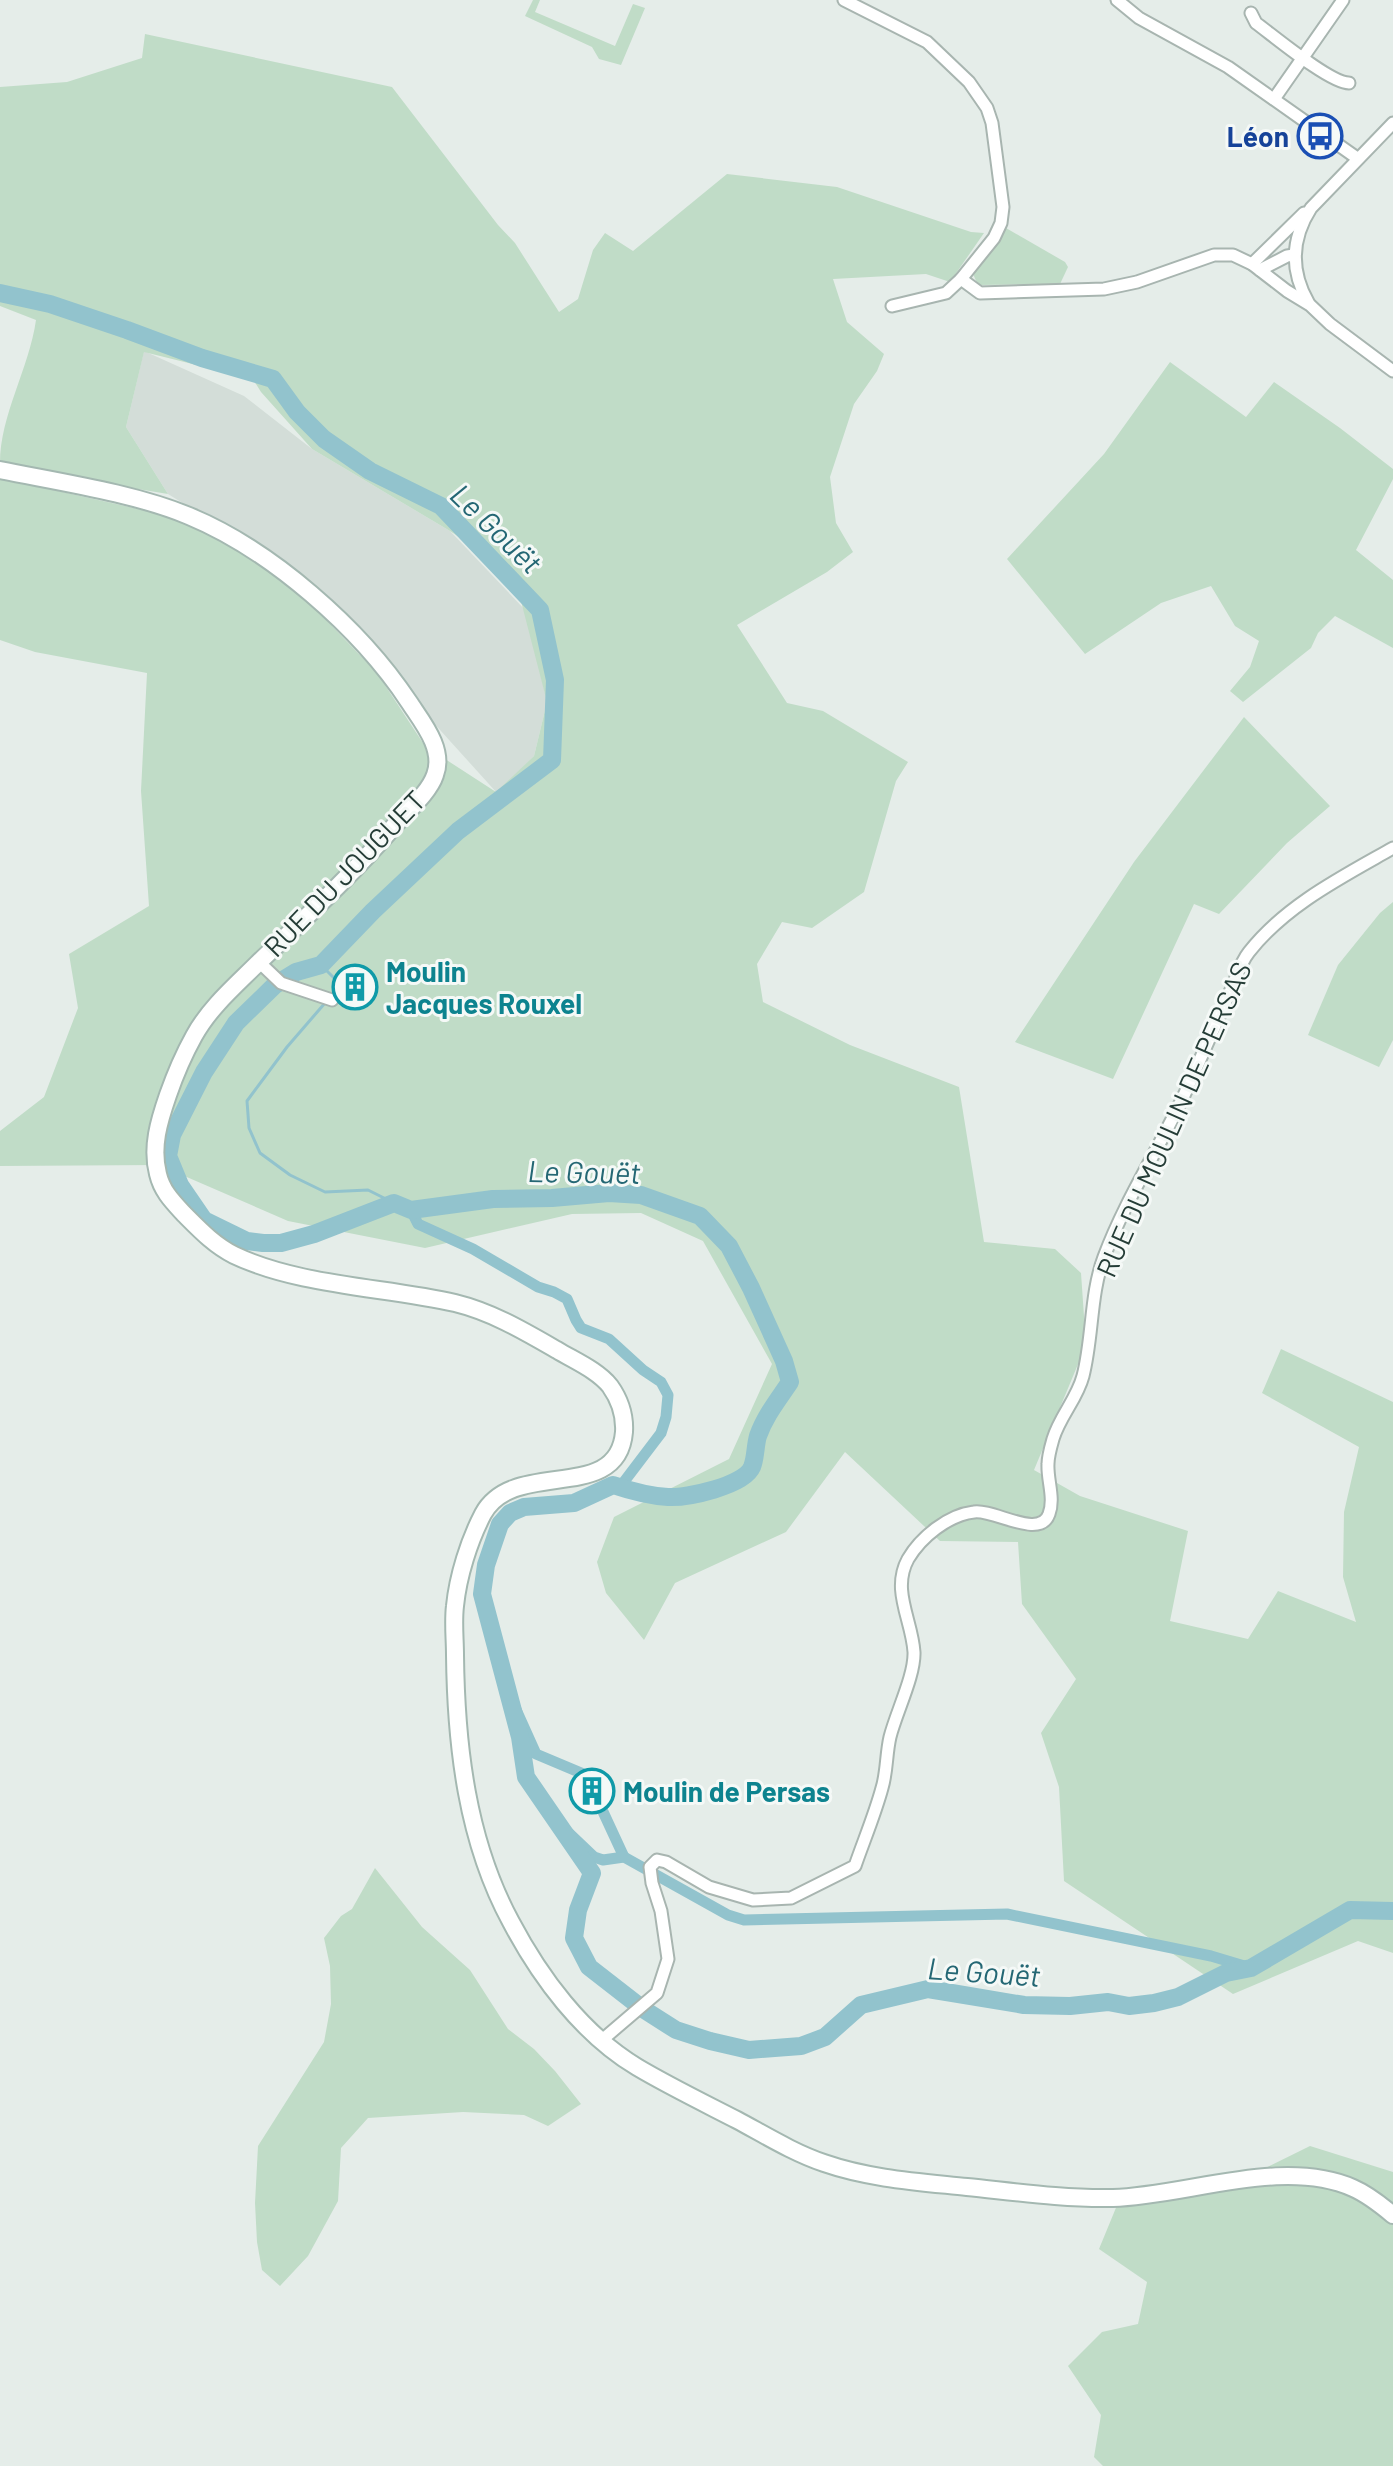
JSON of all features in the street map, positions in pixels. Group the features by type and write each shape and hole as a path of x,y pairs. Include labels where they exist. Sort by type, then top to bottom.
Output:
{"street":[{"path":"844,0 927,42 969,82 987,108 992,123 1001,193 1001,223 994,238 946,293 892,306"},
{"path":"1117,0 1139,18 1228,67 1357,158"},
{"path":"1274,99 1343,0"},
{"path":"1251,13 1256,23 1304,58 1340,83 1349,83"},
{"path":"1256,267 1294,222 1393,123"},
{"path":"1310,305 1296,275 1294,255 1299,230 1311,208"},
{"path":"961,279 980,293 1044,293 1120,287 1214,255 1233,255 1256,267 1310,305 1330,324 1393,371"},
{"path":"1256,267 1294,255"},
{"name":"RUE DU JOUGUET","path":"0,470 149,503 191,517 243,545 294,579 333,613 398,685 432,739 437,756 433,781 383,839 263,965 219,1001 195,1035 172,1085 154,1146 160,1183 169,1199 215,1243 237,1257 292,1274 448,1302 497,1317 603,1377 618,1399 624,1419 624,1438 612,1461 594,1473 509,1488 489,1503 468,1549 455,1604 458,1736 479,1842 501,1904 523,1945 552,1988 602,2040 630,2063 820,2162 872,2176 1061,2196 1120,2198 1290,2176 1327,2180 1356,2189 1393,2215"},
{"name":"RUE DU MOULIN DE PERSAS","path":"602,2040 657,1993 668,1959 650,1867 657,1860 709,1887 753,1900 791,1898 855,1866 883,1786 890,1738 914,1656 901,1592 903,1571 909,1557 938,1528 953,1518 976,1511 1035,1526 1049,1517 1052,1503 1048,1465 1053,1439 1061,1416 1077,1393 1083,1376 1103,1259 1137,1185 1180,1105 1247,954 1276,925 1323,888 1393,848"},
{"path":"263,965 281,983 328,999"}],"shaded area":[{"path":"144,351 244,396 312,449 450,531 527,612 547,702 534,756 497,793 300,575 168,494 126,427"}],"green space":[{"path":"533,0 540,0 535,12 615,46 633,4 645,8 621,65 599,59 592,47 525,16"},
{"path":"145,34 392,87 515,243 559,312 578,299 593,250 605,233 633,251 727,174 837,187 971,232 984,233 950,282 926,274 833,279 847,322 884,354 877,371 854,404 830,477 836,523 853,552 827,572 737,625 787,703 823,711 908,762 896,781 864,892 812,928 782,922 757,964 763,1002 850,1045 959,1087 984,1242 1055,1249 1081,1273 1086,1345 1034,1470 1080,1496 1188,1531 1170,1621 1248,1639 1278,1591 1356,1622 1343,1577 1344,1512 1359,1447 1262,1393 1281,1349 1393,1402 1393,1953 1358,1941 1233,1994 1064,1881 1059,1787 1041,1733 1076,1679 1022,1604 1018,1542 940,1541 845,1452 786,1532 675,1583 644,1640 606,1593 597,1562 614,1517 729,1459 772,1364 703,1241 641,1213 572,1214 425,1248 288,1221 159,1165 0,1166 0,1131 44,1097 78,1008 69,954 149,906 141,791 147,673 35,652 0,640 0,478 192,521 288,580 377,673 425,746 496,792 534,756 547,702 514,574 450,531 312,449 253,379 144,352 126,427 168,494 11,468 0,463 5,427 36,320 0,306 0,87 67,82 142,58"},
{"path":"1006,228 1065,262 1068,267 1060,284 978,285 973,274"},
{"path":"1170,362 1246,417 1274,382 1393,469 1393,479 1356,550 1393,580 1393,648 1335,616 1318,633 1311,648 1243,702 1230,691 1250,667 1259,641 1235,626 1211,586 1161,603 1085,654 1007,559 1104,454"},
{"path":"1244,717 1330,806 1287,843 1219,914 1194,904 1113,1079 1015,1042 1134,862"},
{"path":"1393,902 1393,1040 1379,1067 1308,1035 1338,965 1380,913"},
{"path":"375,1868 422,1927 470,1970 508,2029 534,2049 581,2104 548,2126 524,2115 463,2112 368,2118 341,2148 338,2201 308,2256 280,2286 262,2270 257,2242 255,2203 258,2146 324,2042 331,2004 330,1966 324,1938 341,1916 352,1909"},
{"path":"1310,2146 1393,2172 1393,2466 1103,2466 1094,2457 1101,2415 1068,2366 1102,2332 1138,2324 1147,2282 1099,2249 1120,2198 1239,2181"}],"waterway":[{"name":"Le Gouët","path":"0,293 50,304 202,358 273,379 297,412 324,439 370,471 441,506 540,610 555,680 552,760 458,831 321,965 296,972 275,985 236,1023 204,1072 172,1135 168,1156 180,1185 204,1220 247,1241 263,1243 281,1243 314,1234 394,1203 411,1210 493,1199 609,1193 641,1195 700,1216 729,1246 751,1288 784,1361 790,1382 761,1429 752,1467 747,1474 714,1490 688,1495 654,1496 613,1485 574,1503 524,1507 510,1513 500,1524 486,1565 482,1594 520,1737 526,1777 592,1873 578,1910 574,1938 589,1967 676,2030 749,2050 801,2046 825,2037 861,2005 928,1989 1024,2005 1070,2006 1108,2002 1129,2006 1154,2003 1178,1997 1226,1973 1251,1968 1350,1910 1393,1911"},
{"path":"321,965 341,985 330,997"},
{"path":"325,1003 247,1101 249,1128 260,1153 290,1175 325,1192 368,1190 394,1203"},
{"path":"411,1210 418,1224 567,1299 581,1328 609,1339 661,1382 668,1395 661,1433 620,1487"},
{"path":"509,1694 536,1754 586,1775 624,1857"},
{"path":"552,1817 594,1857 603,1860 624,1857 728,1915 744,1920 1007,1914 1211,1956 1251,1968"}],"place":[{"name":"Léon","path":"1320,136"},
{"name":"Moulin Jacques Rouxel","path":"355,987"},
{"name":"Moulin de Persas","path":"592,1791"}]}
